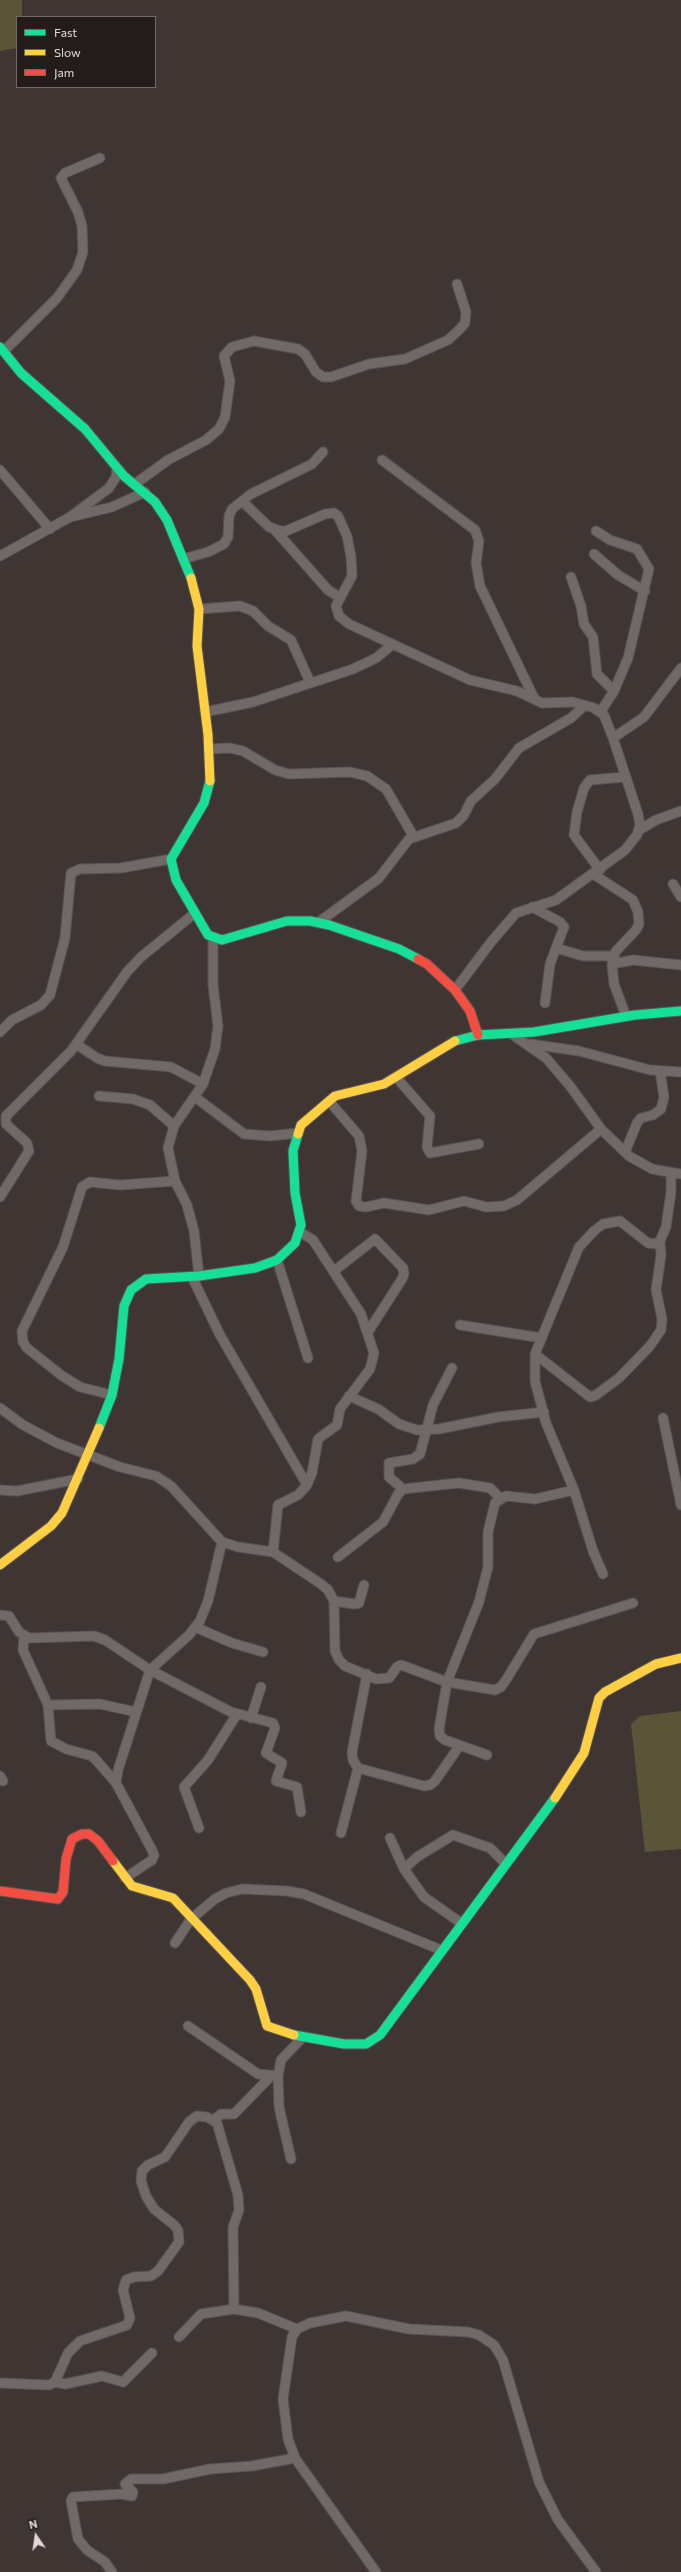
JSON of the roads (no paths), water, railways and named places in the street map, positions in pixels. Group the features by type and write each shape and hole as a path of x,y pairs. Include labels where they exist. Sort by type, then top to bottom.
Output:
{"street":[{"path":"100,158 65,174 61,178 78,212 82,226 83,252 77,270 56,298 2,349 21,373 85,429 117,468 155,502 167,520 195,588 199,609 197,646 209,749 209,790 171,859 176,880 208,935 213,939 230,939 287,921 319,922 409,953 427,964 455,990 470,1011 478,1035"},
{"path":"134,484 168,460 206,440 219,429 225,417 230,381 224,356 232,347 254,341 298,350 305,354 316,372 323,377 331,377 369,364 405,358 438,346 460,329 465,323 466,312 457,284"},
{"path":"183,559 208,552 224,544 228,537 229,516 232,509 265,486 312,464 323,452"},
{"path":"382,460 475,530 479,541 476,563 480,586 534,698"},
{"path":"0,556 70,517 112,484 116,477 117,468"},
{"path":"0,470 50,528"},
{"path":"70,517 112,507 145,492"},
{"path":"242,501 274,529 328,590 339,597"},
{"path":"274,529 286,531 325,514 334,513 338,516 346,536 352,570 350,581 339,597 336,606 339,616 349,624 470,680 517,691 542,703 573,702 601,711 613,738 638,814 639,830"},
{"path":"596,531 610,540 632,546 641,554 650,569 628,658 614,692 601,711"},
{"path":"594,554 618,575 645,591"},
{"path":"571,577 581,606 584,624 593,637 597,674 614,692"},
{"path":"199,609 240,606 253,610 268,626 291,640 310,682"},
{"path":"205,712 248,703 366,664 392,645"},
{"path":"613,738 644,717 681,668"},
{"path":"319,922 379,878 405,843 414,836 456,823 464,815 471,801 495,778 519,748 571,718 584,706"},
{"path":"209,749 230,748 243,751 282,773 300,775 350,772 367,776 386,788 414,836"},
{"path":"625,778 590,780 584,788 576,812 574,835 596,872 633,900 638,912 639,924 636,930 619,946 613,960 614,984 626,1016"},
{"path":"455,990 511,918 532,907 556,900 625,850 639,830 656,820 681,811"},
{"path":"0,1032 12,1020 41,1005 50,995 65,938 71,873 80,869 121,868 171,859"},
{"path":"673,884 681,896"},
{"path":"532,907 562,925 564,931 556,948 547,979 545,1003"},
{"path":"0,1197 29,1151 27,1144 6,1124 6,1116 76,1044 123,978 141,958 195,913"},
{"path":"213,939 213,984 217,1036 203,1084 196,1097 174,1126 168,1148 174,1181 191,1217 195,1277 220,1335 307,1485"},
{"path":"556,948 583,956 613,960 633,960 681,965"},
{"path":"0,1565 51,1526 62,1513 90,1454 112,1395 119,1359 124,1306 131,1290 138,1282 146,1279 195,1277 238,1272 277,1260 295,1242 300,1232 292,1168 297,1133 301,1125 329,1101 344,1093 371,1089 396,1077 448,1043 478,1035 513,1035 626,1016 681,1011"},
{"path":"513,1035 528,1044 558,1071 601,1129 625,1152 652,1169 681,1174"},
{"path":"76,1044 101,1059 118,1063 171,1067 203,1084"},
{"path":"528,1044 579,1051 630,1066 660,1071 681,1072"},
{"path":"625,1152 637,1123 641,1118 653,1115 661,1109 664,1097 660,1071"},
{"path":"396,1077 430,1116 427,1147 430,1153 479,1144"},
{"path":"99,1096 133,1099 150,1106 174,1126"},
{"path":"196,1097 244,1134 270,1136 297,1133"},
{"path":"329,1101 359,1136 362,1151 356,1201 359,1206 366,1207 384,1203 429,1210 464,1201 486,1207 504,1206 516,1200 601,1129"},
{"path":"535,1354 590,1397 596,1396 619,1378 650,1346 662,1330 662,1319 656,1290 661,1256 660,1241 666,1227 671,1192 671,1173"},
{"path":"112,1395 80,1386 61,1376 27,1348 23,1342 22,1331 63,1247 82,1187 90,1182 120,1185 174,1181"},
{"path":"603,1574 593,1551 574,1490 544,1412 535,1381 535,1354 580,1247 594,1231 603,1224 620,1221 648,1243 655,1244 660,1241"},
{"path":"273,1552 278,1505 298,1495 307,1485 312,1473 318,1439 334,1428 340,1409 372,1364 374,1353 368,1332 360,1314 334,1271 313,1240 300,1232"},
{"path":"334,1271 376,1239 403,1268 404,1274 402,1279 368,1332"},
{"path":"277,1260 308,1358"},
{"path":"460,1325 542,1338"},
{"path":"403,1489 389,1477 389,1463 417,1458 420,1454 433,1405 452,1368"},
{"path":"349,1396 373,1407 409,1428 427,1430 498,1416 544,1412"},
{"path":"0,1408 38,1434 120,1467 156,1476 164,1480 222,1542 238,1547 273,1552 321,1584 328,1590 334,1601 335,1651 339,1660 345,1666 376,1679 386,1679 401,1665 447,1682 495,1690 501,1687 506,1680 534,1634 633,1603"},
{"path":"663,1418 678,1466 681,1505"},
{"path":"0,1490 17,1491 78,1479"},
{"path":"338,1557 383,1522 398,1494 403,1489 459,1483 490,1488 500,1498"},
{"path":"488,1755 445,1740 440,1736 439,1729 447,1682 479,1602 488,1567 488,1532 495,1503 500,1498 506,1496 535,1499 574,1490"},
{"path":"116,1783 118,1770 150,1670 200,1621 208,1601 222,1542"},
{"path":"334,1601 354,1604 359,1603 364,1585"},
{"path":"0,1614 12,1619 19,1632 24,1637 94,1636 105,1640 150,1670 237,1714 274,1725 266,1753 282,1763 276,1781 297,1787 301,1812"},
{"path":"195,1627 232,1643 263,1652"},
{"path":"24,1637 23,1650 48,1705 51,1741 66,1750 92,1756 116,1783 154,1855 152,1860 125,1878"},
{"path":"0,1891 58,1899 63,1892 72,1838 82,1834 89,1834 98,1841 132,1886 139,1890 173,1898 191,1919 250,1980 256,1989 267,2026 274,2030 303,2037 360,2045 372,2042 380,2035 461,1923 550,1806 584,1753 599,1698 605,1692 656,1664 681,1658"},
{"path":"367,1674 352,1752 353,1760 358,1768 424,1786 435,1781 460,1745"},
{"path":"251,1718 260,1687"},
{"path":"48,1705 100,1704 136,1712"},
{"path":"199,1828 184,1787 208,1760 237,1714"},
{"path":"341,1833 358,1768"},
{"path":"404,1869 417,1858 453,1835 490,1848 506,1864"},
{"path":"390,1838 404,1869 431,1903 461,1923"},
{"path":"175,1943 191,1919 226,1893 242,1889 287,1891 321,1900 441,1950"},
{"path":"188,2026 258,2074 274,2076"},
{"path":"214,2120 221,2114 234,2114 274,2076 281,2060 303,2037"},
{"path":"274,2076 278,2107 290,2159"},
{"path":"55,2382 73,2346 80,2341 127,2325 130,2318 123,2290 126,2280 134,2277 151,2276 158,2271 179,2242 178,2230 154,2209 146,2196 142,2172 148,2165 165,2157 193,2118 202,2116 214,2120"},
{"path":"214,2120 239,2202 233,2227 234,2309"},
{"path":"178,2337 201,2314 234,2309 258,2313 297,2329"},
{"path":"376,2572 295,2458 288,2438 283,2399 292,2337 297,2329 310,2323 346,2316 409,2329 468,2332 479,2335 494,2346 503,2360 539,2482 558,2520 596,2572"},
{"path":"0,2383 41,2386 55,2382 65,2384 102,2376 123,2382 152,2353"},
{"path":"112,2572 105,2562 87,2550 78,2539 70,2501 73,2497 122,2494 132,2496 133,2492 125,2484 131,2479 163,2479 210,2469 252,2466 295,2458"}]}
